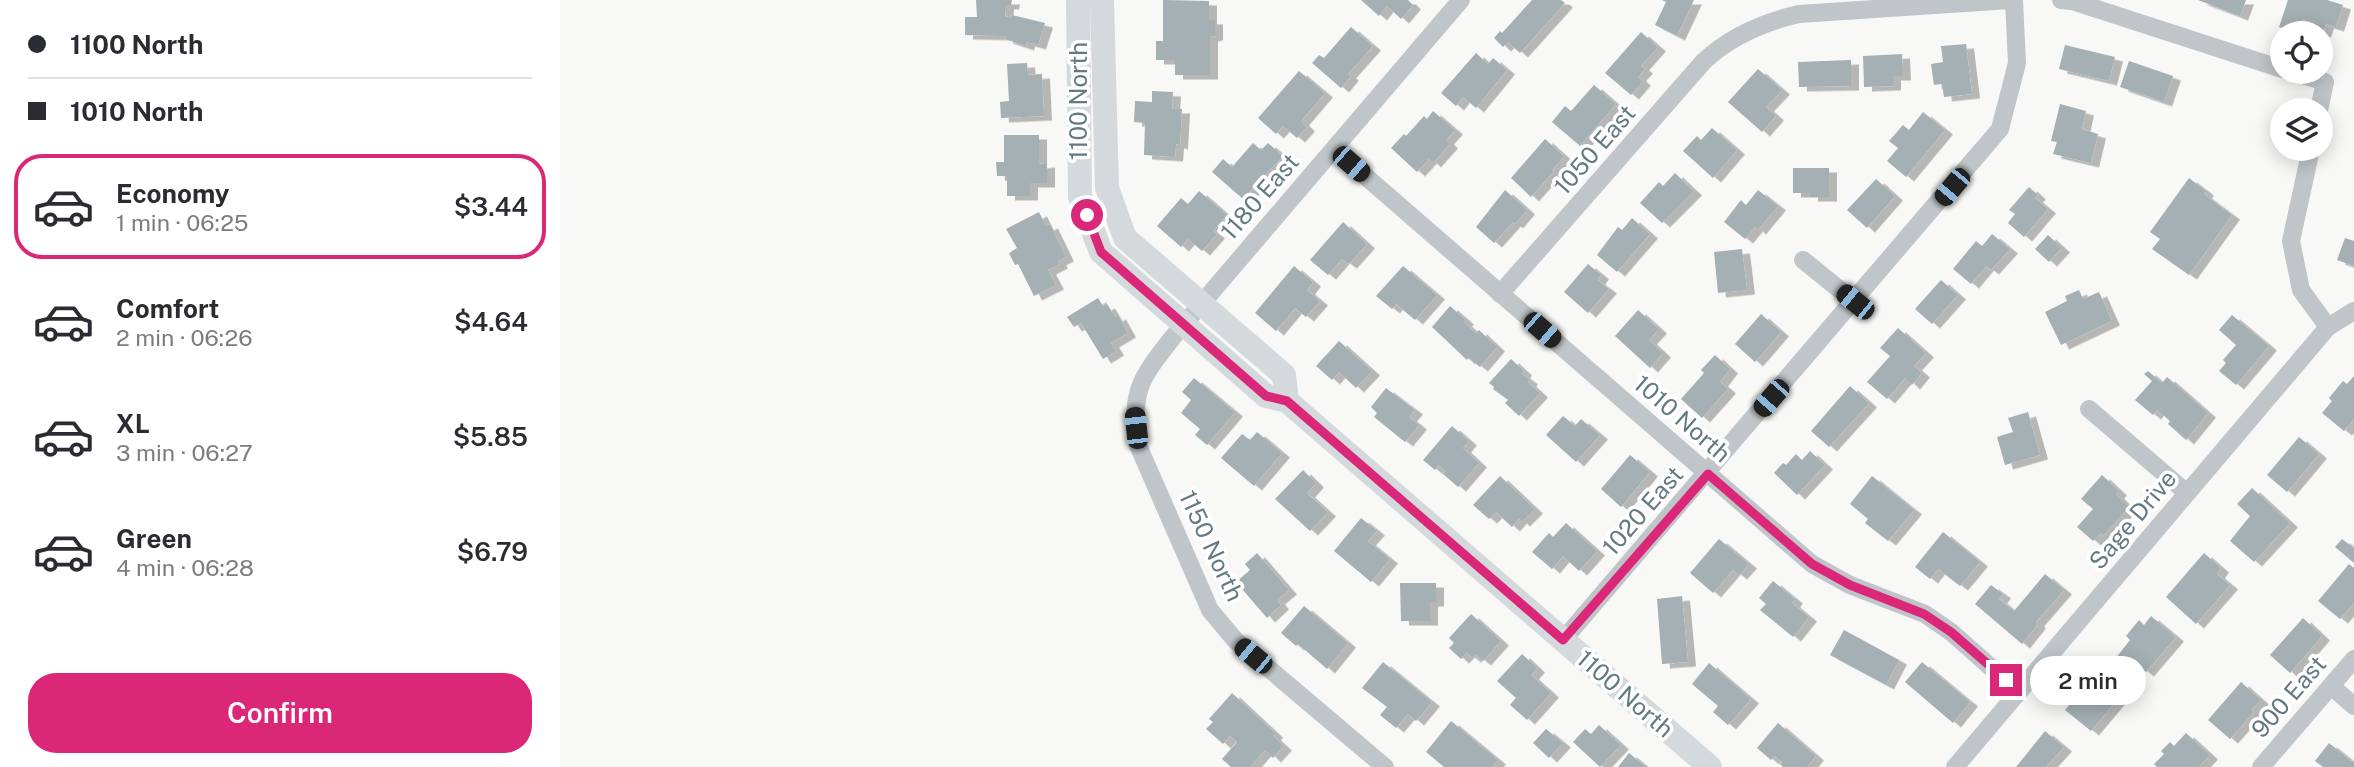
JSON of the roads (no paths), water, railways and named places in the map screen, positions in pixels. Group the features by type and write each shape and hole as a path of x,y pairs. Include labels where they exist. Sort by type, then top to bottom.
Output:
{"street":[{"name":"1100 North","path":"1079,0 1080,197 1101,252 1266,396 1287,401 1710,767"},
{"name":"1100 North","path":"1102,0 1107,188 1125,237 1284,375 1287,401"},
{"name":"1180 East","path":"1137,443 1135,397 1145,373 1461,0"},
{"name":"1050 East","path":"1500,294 1704,61 1728,41 1773,20 1834,6 2012,0"},
{"name":"1020 East","path":"1563,640 1708,474 2000,129 2017,62 2012,0"},
{"path":"2061,0 2270,64"},
{"name":"1010 North","path":"1334,149 1812,564 1850,585 1924,614 1951,632 2019,692"},
{"path":"2308,161 2291,241 2301,290 2328,327"},
{"path":"1803,260 1855,302"},
{"name":"Sage Drive","path":"1955,767 2328,327 2354,311"},
{"path":"2089,409 2187,493"},
{"name":"1150 North","path":"1137,443 1210,610 1235,640 1385,767"},
{"name":"900 East","path":"2261,767 2354,659"},
{"path":"2331,686 2354,706"}]}
